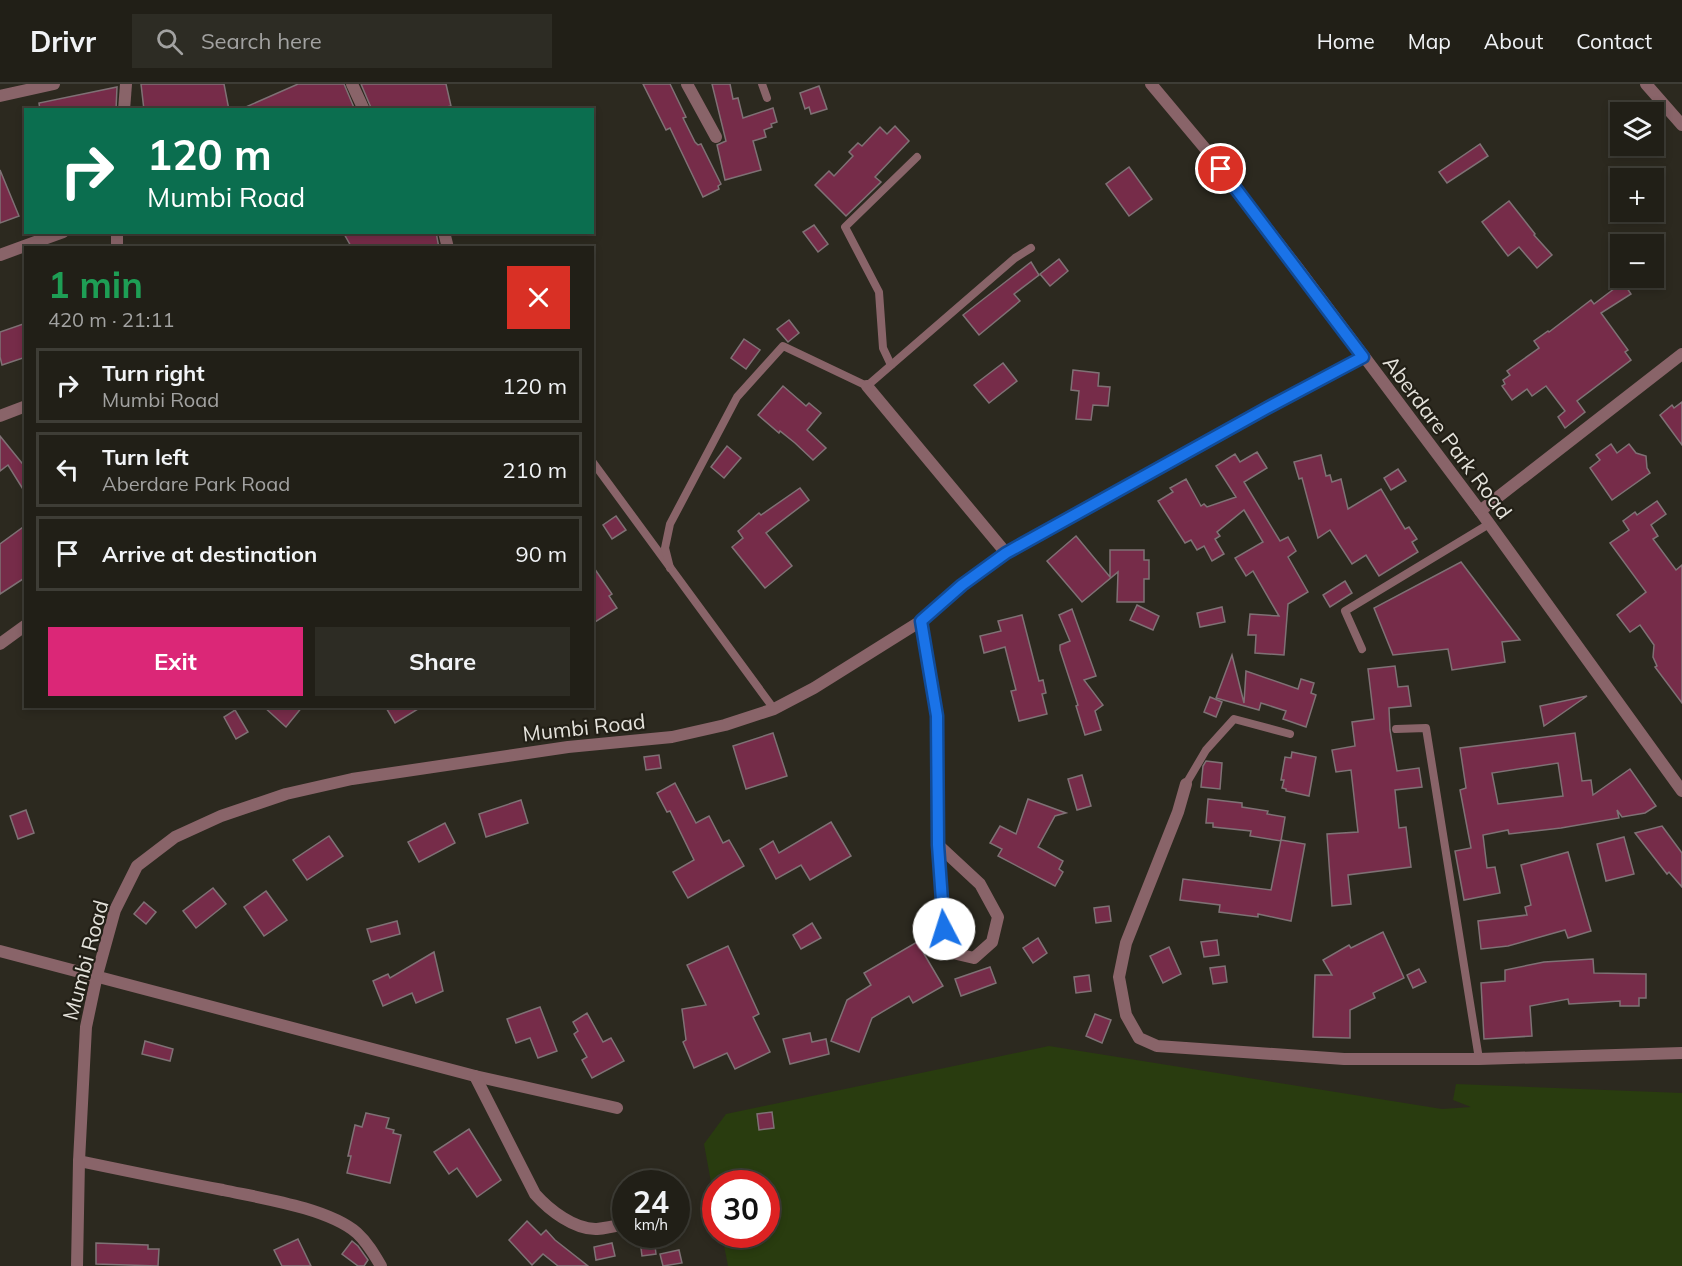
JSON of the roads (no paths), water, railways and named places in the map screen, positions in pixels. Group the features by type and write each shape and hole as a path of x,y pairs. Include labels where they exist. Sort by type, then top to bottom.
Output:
{"street":[{"path":"0,96 54,84"},
{"path":"124,108 126,84"},
{"path":"352,84 363,108"},
{"path":"687,84 716,137"},
{"name":"Aberdare Park Road","path":"1151,84 1249,205 1480,511 1682,791"},
{"path":"1646,84 1682,125"},
{"path":"25,246 58,234"},
{"path":"0,255 24,246"},
{"path":"1480,511 1682,354"},
{"name":"Mumbi Road","path":"77,1266 79,1161 86,1027 97,975 115,910 137,866 175,837 221,816 286,794 352,779 568,747 672,737 726,725 774,709 814,688 921,621 962,585 1006,553 1363,357"},
{"path":"867,386 1006,553"},
{"path":"0,416 24,407"},
{"path":"921,621 937,716 938,845 944,929 957,954 974,958 992,942 998,917 980,884 938,845"},
{"path":"0,644 24,626"},
{"path":"1186,784 1178,812 1126,943 1119,977 1126,1015 1139,1038 1157,1046 1344,1059 1479,1059 1682,1053"},
{"path":"0,951 475,1076 617,1108"},
{"path":"475,1076 535,1194 548,1209 567,1220 594,1229 612,1226"},
{"path":"79,1161 273,1201 322,1215 341,1222 356,1232 381,1266"}],"lane":[{"path":"762,84 768,98"},
{"path":"891,365 884,348 879,292 845,227 917,157"},
{"path":"670,567 665,548 670,524 737,397 783,346 867,386 1016,258 1031,248"},
{"path":"594,464 774,709"},
{"path":"1362,649 1346,611 1489,524"},
{"path":"1186,784 1206,750 1234,719 1290,734"},
{"path":"1396,729 1426,728 1479,1059"}]}
